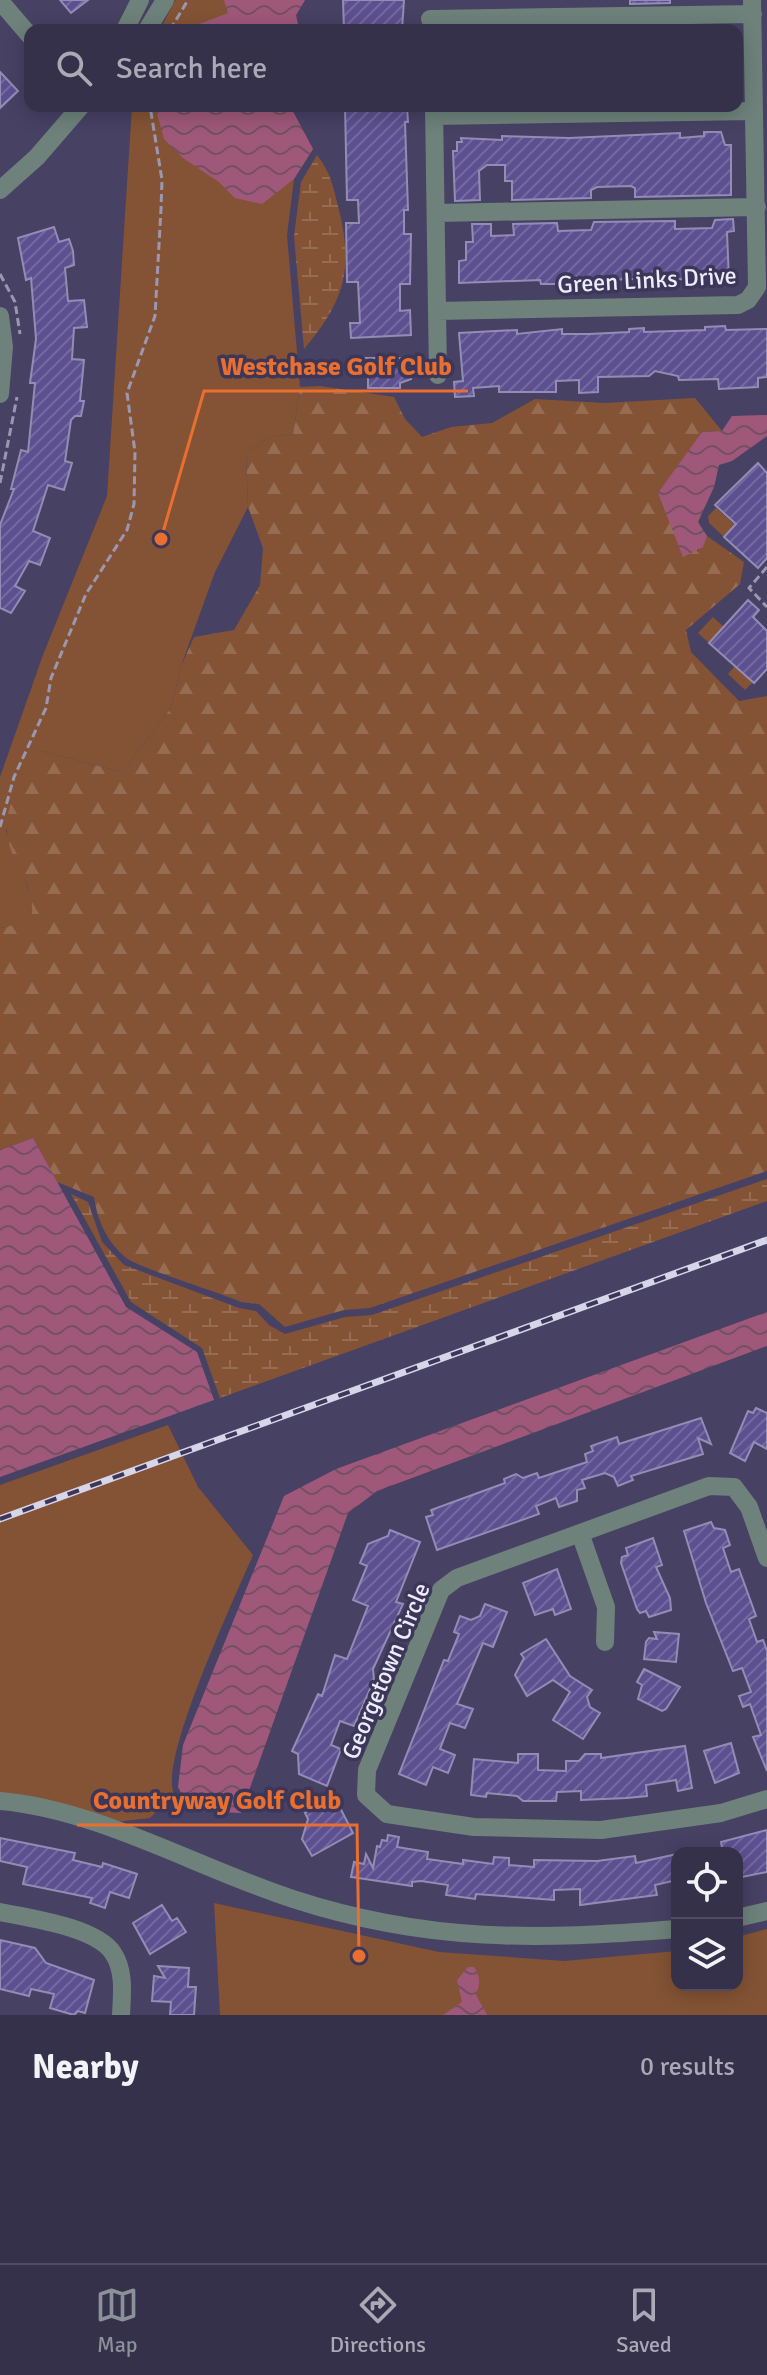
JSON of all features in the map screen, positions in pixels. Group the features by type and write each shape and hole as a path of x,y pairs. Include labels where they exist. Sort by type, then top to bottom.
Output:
{"street":[{"path":"128,24 140,0"},
{"path":"151,24 165,0"},
{"path":"0,1 24,29"},
{"path":"430,16 753,7"},
{"name":"Green Links Drive","path":"437,311 738,305 748,300 757,287 753,7"},
{"path":"743,111 754,111"},
{"path":"0,190 37,157 76,112"},
{"path":"434,112 438,375"},
{"path":"436,213 757,207"},
{"path":"0,316 4,347 0,394"},
{"name":"Georgetown Circle","path":"767,1558 749,1507 734,1487 709,1486 457,1578 441,1590 367,1770 366,1795 387,1814 474,1827 601,1830 721,1813 767,1799"},
{"path":"580,1533 606,1607 605,1642"},
{"path":"0,1801 86,1820 292,1899 382,1924 472,1936 578,1937 671,1929"},
{"path":"743,1917 767,1911"},
{"path":"0,1912 93,1937 112,1952 122,1979 121,2015"}],"path":[{"path":"174,24 188,0"},
{"path":"0,827 14,777 46,708 51,678 86,594 127,530 134,504 135,452 127,393 155,316 161,209 162,180 151,112"},
{"path":"767,567 749,588 767,607"}],"green space":[{"path":"175,0 305,0 296,15 298,24 163,24"},
{"path":"132,112 293,112 313,149 294,179 287,235 300,387 293,434 270,437 246,452 248,507 215,572 181,666 171,708 122,772 41,751 6,831 34,904 31,923 0,928 0,777 43,655 107,496"},
{"path":"317,155 333,185 343,228 345,266 337,299 304,349 294,236 301,182"},
{"path":"320,386 394,397 405,419 422,437 451,427 492,423 535,399 604,403 695,398 722,431 702,432 697,552 707,536 744,562 740,584 686,630 691,652 739,701 767,696 767,1171 370,1308 344,1310 285,1327 259,1304 241,1302 125,1257 104,1230 94,1197 57,1182 33,1138 0,1150 0,928 31,922 31,897 7,832 12,800 23,778 41,751 122,772 171,708 181,666 194,637 234,630 260,585 263,548 248,507 246,452 270,437 293,434 300,387"},
{"path":"716,508 735,525 724,537 709,523 708,516"},
{"path":"713,617 724,627 709,643 698,633"},
{"path":"735,666 753,682 745,690 728,674"},
{"path":"767,1179 767,1201 220,1398 202,1348 131,1302 71,1194 88,1202 102,1242 124,1265 239,1308 256,1311 269,1325 285,1334 345,1317 372,1315"},
{"path":"168,1425 198,1487 253,1555 187,1714 172,1776 174,1794 150,1818 115,1822 0,1793 0,1485"},
{"path":"214,1903 439,1952 564,1961 671,1952 671,1991 743,1991 743,1935 767,1929 767,2015 220,2015"}],"water":[{"path":"224,0 305,0 296,15 298,24 200,24 228,13"},
{"path":"157,112 293,112 313,149 294,179 262,204 235,198 219,182 183,158 164,139"},
{"path":"767,415 767,436 732,461 719,465 714,487 698,522 707,536 703,547 683,557 658,493 702,432 722,431 732,416"},
{"path":"33,1138 126,1307 197,1352 214,1400 0,1477 0,1150"},
{"path":"767,1312 767,1346 377,1491 348,1513 241,1813 190,1811 178,1787 183,1745 284,1496 336,1469"},
{"path":"468,1967 474,1967 478,1974 476,1995 487,2015 443,2015 462,2002 457,1980"}],"building":[{"path":"60,0 88,0 71,13"},
{"path":"343,0 404,0 402,24 344,24"},
{"path":"630,0 670,0 670,3 630,4"},
{"path":"0,72 18,91 0,108"},
{"path":"345,112 407,112 408,210 404,210 404,234 411,234 410,284 400,284 400,311 410,310 411,335 351,338 350,323 360,323 358,282 347,282 346,223 359,223 358,200 347,200"},
{"path":"704,132 721,132 725,145 731,145 731,195 635,197 635,188 631,186 597,187 591,190 591,198 512,200 512,181 505,181 505,165 487,165 479,171 480,200 455,201 453,151 457,151 457,142 462,142 461,138 502,140 502,136 569,138 680,133 680,138 704,136"},
{"path":"733,219 734,231 727,232 729,281 682,279 638,284 638,279 628,279 556,284 541,284 540,280 459,283 459,261 466,260 466,242 473,242 472,224 491,224 491,236 514,235 513,224 557,223 558,231 591,230 594,222 675,221 675,229 712,228 715,220"},
{"path":"54,227 59,242 69,239 73,251 74,265 65,268 68,301 84,300 87,327 74,328 72,359 84,360 80,401 84,401 81,416 71,420 65,461 72,463 64,490 48,485 33,531 50,538 40,565 29,561 15,586 25,591 11,613 0,608 0,525 14,489 11,489 21,450 28,452 35,383 30,383 36,339 31,278 26,280 18,238"},
{"path":"725,326 726,330 767,329 767,377 758,378 758,387 719,389 718,379 679,380 678,376 655,371 649,376 598,377 598,392 579,393 579,380 556,381 556,392 499,392 499,386 473,388 474,396 455,397 454,382 463,381 459,333 517,330 517,334 562,329 562,334 589,334 644,328 644,332 705,330 705,327"},
{"path":"361,358 407,358 411,379 400,383 400,388 368,388 368,371 362,371"},
{"path":"758,463 767,473 767,558 758,568 724,537 736,524 715,505"},
{"path":"748,600 759,610 753,617 767,631 767,669 754,683 709,643"},
{"path":"756,1408 767,1413 767,1449 754,1442 745,1461 730,1453 748,1411 753,1413"},
{"path":"701,1418 711,1444 698,1438 703,1454 631,1476 633,1480 618,1486 614,1477 605,1473 582,1480 585,1488 577,1490 577,1501 559,1507 556,1498 536,1506 539,1514 437,1550 426,1517 433,1515 431,1510 505,1483 504,1479 516,1474 523,1478 537,1473 539,1478 587,1462 585,1454 593,1451 591,1446 617,1437 619,1444"},
{"path":"711,1522 714,1528 725,1530 730,1545 723,1548 731,1572 739,1569 756,1616 749,1619 757,1642 763,1640 767,1651 767,1771 753,1737 761,1735 750,1704 743,1707 739,1696 751,1692 742,1668 733,1671 706,1603 684,1531"},
{"path":"390,1530 420,1542 396,1602 403,1604 373,1669 374,1680 354,1726 340,1721 331,1745 341,1749 327,1786 299,1774 298,1754 292,1751 318,1694 322,1696 335,1655 347,1659 368,1606 353,1600 367,1566 360,1563 368,1544 388,1536"},
{"path":"653,1538 662,1565 656,1567 670,1598 671,1610 649,1617 646,1611 640,1613 637,1609 621,1563 622,1557 628,1555 626,1548"},
{"path":"557,1569 571,1609 555,1615 553,1609 535,1615 523,1583"},
{"path":"485,1604 507,1612 493,1647 483,1643 457,1704 473,1709 465,1728 450,1723 440,1749 455,1755 448,1773 433,1767 426,1785 399,1774 444,1660 448,1661 459,1634 454,1632 460,1616 471,1620 480,1616"},
{"path":"654,1632 679,1634 676,1662 644,1659 646,1642 649,1638 657,1639"},
{"path":"546,1639 570,1676 592,1690 587,1697 590,1707 600,1713 583,1739 553,1720 570,1692 553,1680 527,1696 515,1675 524,1658 521,1654"},
{"path":"644,1669 680,1687 662,1711 638,1699 642,1685 637,1682"},
{"path":"731,1743 739,1773 715,1783 704,1751"},
{"path":"685,1746 692,1788 678,1791 676,1780 646,1785 647,1796 581,1800 581,1791 557,1792 556,1801 523,1801 517,1796 487,1793 486,1797 471,1795 474,1759 518,1763 518,1754 538,1754 538,1770 566,1771 566,1761 579,1761 585,1754 601,1754 601,1758"},
{"path":"334,1796 353,1833 312,1856 302,1839 308,1819 305,1813"},
{"path":"767,1830 767,1872 743,1877 743,1847 722,1847 721,1842"},
{"path":"388,1835 399,1837 397,1847 428,1852 427,1859 463,1864 463,1860 493,1864 494,1857 509,1858 509,1865 534,1867 534,1860 597,1861 635,1856 636,1863 671,1855 671,1881 655,1885 657,1895 580,1905 580,1889 554,1890 554,1900 476,1894 475,1899 446,1895 448,1885 421,1881 412,1882 412,1886 351,1877 354,1862 364,1864 366,1854 373,1868 377,1846 380,1847 382,1840 387,1841"},
{"path":"0,1838 75,1853 73,1860 102,1867 103,1863 137,1874 129,1898 110,1892 105,1908 90,1903 92,1898 23,1884 27,1867 0,1861"},
{"path":"162,1905 172,1921 177,1918 186,1932 150,1954 133,1923"},
{"path":"0,1940 35,1948 46,1963 94,1980 85,2013 78,2011 74,2015 50,2008 54,1994 31,1989 29,1996 0,1989"},
{"path":"158,1966 189,1968 188,1987 196,1987 194,2015 170,2015 171,2002 152,2001 154,1976 165,1978"}],"railway":[{"path":"0,1519 767,1240"}],"place":[{"name":"Westchase Golf Club","path":"161,539"},
{"name":"Countryway Golf Club","path":"359,1956"}]}
